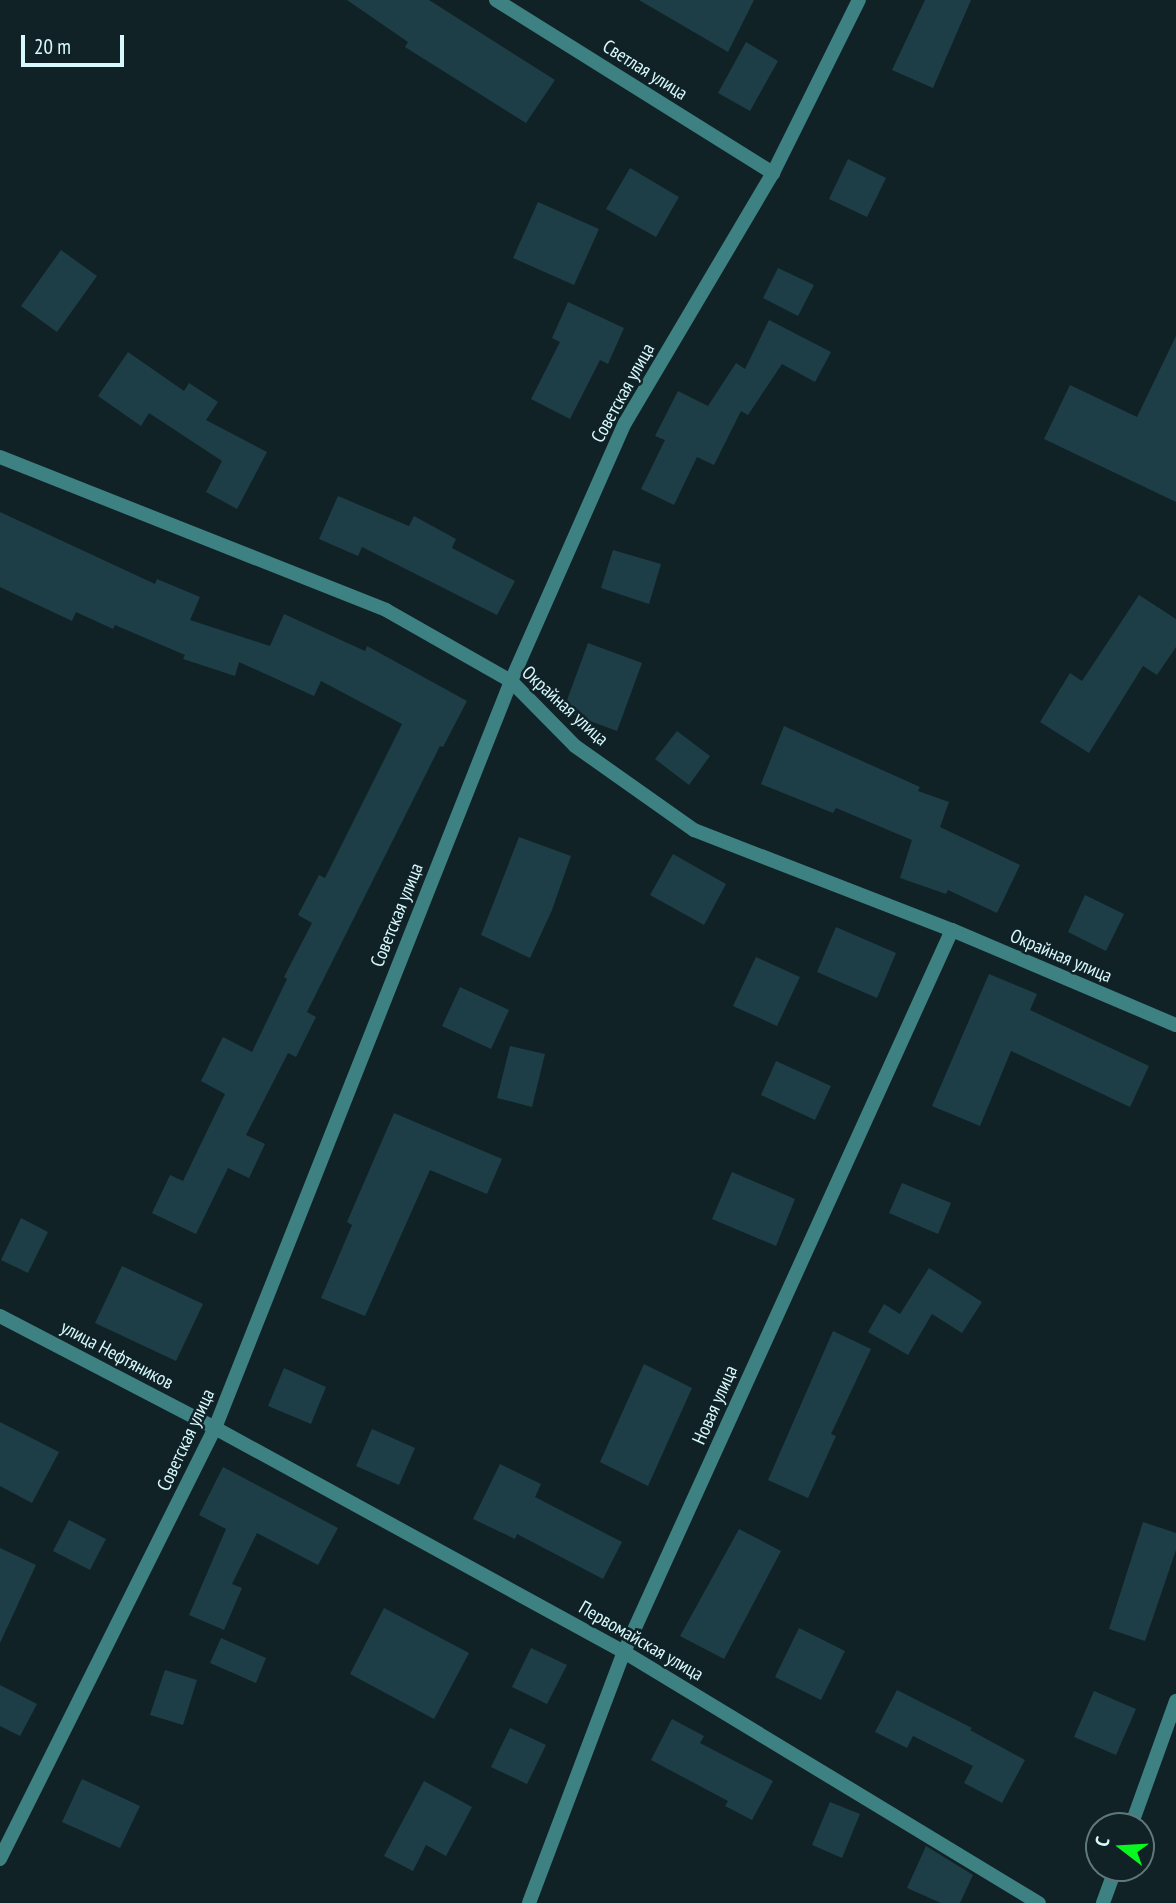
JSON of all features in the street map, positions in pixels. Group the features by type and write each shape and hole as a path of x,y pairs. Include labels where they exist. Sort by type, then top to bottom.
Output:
{"street":[{"name":"Светлая улица","path":"496,0 773,173"},
{"name":"Советская улица","path":"0,1859 215,1428 511,681 625,423 773,173 859,0"},
{"name":"Окрайная улица","path":"0,457 386,610 511,681 575,746 694,830 952,930 1176,1025"},
{"name":"Новая улица","path":"529,1903 624,1652 952,930"},
{"name":"улица Нефтяников","path":"0,1316 215,1428"},
{"name":"Первомайская улица","path":"215,1428 624,1652 1039,1903"},
{"path":"1136,1812 1176,1702"},
{"path":"1103,1903 1111,1882"}],"building":[{"path":"347,0 429,0 555,80 526,123 405,47 408,42"},
{"path":"639,0 754,0 728,52"},
{"path":"925,0 971,0 933,88 892,70"},
{"path":"746,42 778,61 750,111 718,93"},
{"path":"848,159 886,178 867,217 829,199"},
{"path":"630,168 679,197 656,237 606,209"},
{"path":"538,202 599,229 574,285 513,258"},
{"path":"61,250 97,276 57,332 21,306"},
{"path":"778,268 814,285 798,316 763,298"},
{"path":"568,302 624,328 608,364 600,360 570,419 531,399 560,342 552,338"},
{"path":"769,320 831,352 815,382 782,364 748,415 741,411 714,465 697,457 674,505 641,489 665,440 655,436 678,391 708,406 736,363 745,369"},
{"path":"1176,336 1176,502 1044,439 1070,385 1137,417"},
{"path":"128,352 184,391 189,383 218,402 206,420 267,452 237,509 206,492 222,461 149,413 141,426 98,396"},
{"path":"338,496 409,526 414,516 456,539 452,548 515,581 497,615 362,547 358,556 319,539"},
{"path":"0,512 155,584 157,579 200,597 190,620 270,646 284,614 365,651 367,646 467,701 443,747 440,746 307,1012 316,1017 296,1057 288,1053 246,1135 265,1144 249,1178 228,1168 196,1234 152,1213 170,1175 183,1181 225,1094 201,1081 223,1037 252,1052 287,979 284,977 312,923 298,915 319,875 325,878 402,724 321,681 314,696 239,662 235,676 183,659 185,655 115,625 113,629 76,612 72,621 0,587"},
{"path":"613,550 661,564 649,604 601,588"},
{"path":"1139,595 1176,619 1176,647 1157,675 1143,666 1089,753 1040,722 1070,673 1082,681"},
{"path":"588,643 642,663 617,731 563,711"},
{"path":"784,726 920,787 918,791 949,802 940,827 1020,865 997,913 948,890 946,894 900,878 912,840 836,808 833,813 761,784"},
{"path":"677,731 710,756 689,785 655,759"},
{"path":"519,837 571,856 552,910 530,958 481,935"},
{"path":"673,854 726,884 704,925 650,895"},
{"path":"1085,895 1124,914 1106,951 1068,932"},
{"path":"836,927 896,953 877,998 817,972"},
{"path":"756,957 800,977 777,1026 733,1006"},
{"path":"989,974 1037,994 1030,1010 1149,1066 1130,1107 1011,1051 980,1126 932,1106"},
{"path":"460,987 509,1010 491,1049 442,1026"},
{"path":"510,1046 545,1054 532,1107 497,1098"},
{"path":"776,1061 831,1086 815,1120 761,1095"},
{"path":"394,1113 502,1159 487,1194 430,1170 365,1316 321,1298 352,1225 347,1222"},
{"path":"732,1172 795,1199 776,1246 712,1219"},
{"path":"902,1183 951,1203 938,1234 889,1213"},
{"path":"21,1218 48,1232 28,1273 1,1260"},
{"path":"122,1266 203,1304 176,1361 95,1323"},
{"path":"929,1268 982,1302 962,1333 932,1314 908,1355 868,1332 884,1304 900,1314"},
{"path":"833,1331 871,1349 831,1434 836,1436 808,1498 768,1480"},
{"path":"644,1364 692,1388 648,1486 600,1462"},
{"path":"284,1368 326,1387 311,1424 268,1406"},
{"path":"0,1422 59,1452 32,1503 0,1486"},
{"path":"372,1429 415,1448 399,1485 356,1466"},
{"path":"500,1464 541,1484 535,1497 622,1542 603,1579 517,1534 515,1539 473,1519"},
{"path":"223,1467 338,1528 318,1565 257,1533 232,1584 242,1588 224,1630 189,1615 226,1529 199,1515"},
{"path":"69,1520 106,1539 90,1570 53,1551"},
{"path":"1143,1522 1176,1533 1176,1550 1145,1641 1109,1629"},
{"path":"739,1529 781,1551 724,1659 680,1636"},
{"path":"0,1548 36,1565 0,1643"},
{"path":"384,1608 469,1653 434,1719 350,1674"},
{"path":"799,1628 845,1651 821,1700 775,1677"},
{"path":"221,1638 266,1658 256,1683 210,1663"},
{"path":"531,1648 567,1665 547,1704 512,1687"},
{"path":"165,1670 197,1680 183,1725 150,1715"},
{"path":"0,1685 37,1704 20,1736 0,1726"},
{"path":"897,1690 972,1728 970,1730 1025,1760 1002,1803 964,1783 973,1766 913,1736 907,1748 875,1732"},
{"path":"1094,1691 1136,1709 1116,1755 1074,1737"},
{"path":"672,1719 704,1736 700,1743 773,1781 752,1820 725,1806 728,1801 651,1760"},
{"path":"510,1728 546,1745 527,1784 491,1767"},
{"path":"82,1779 140,1806 120,1848 62,1822"},
{"path":"424,1781 472,1807 446,1856 426,1845 413,1871 384,1856"},
{"path":"830,1802 860,1814 842,1858 812,1845"},
{"path":"926,1846 973,1875 960,1903 941,1903 907,1888"}]}
